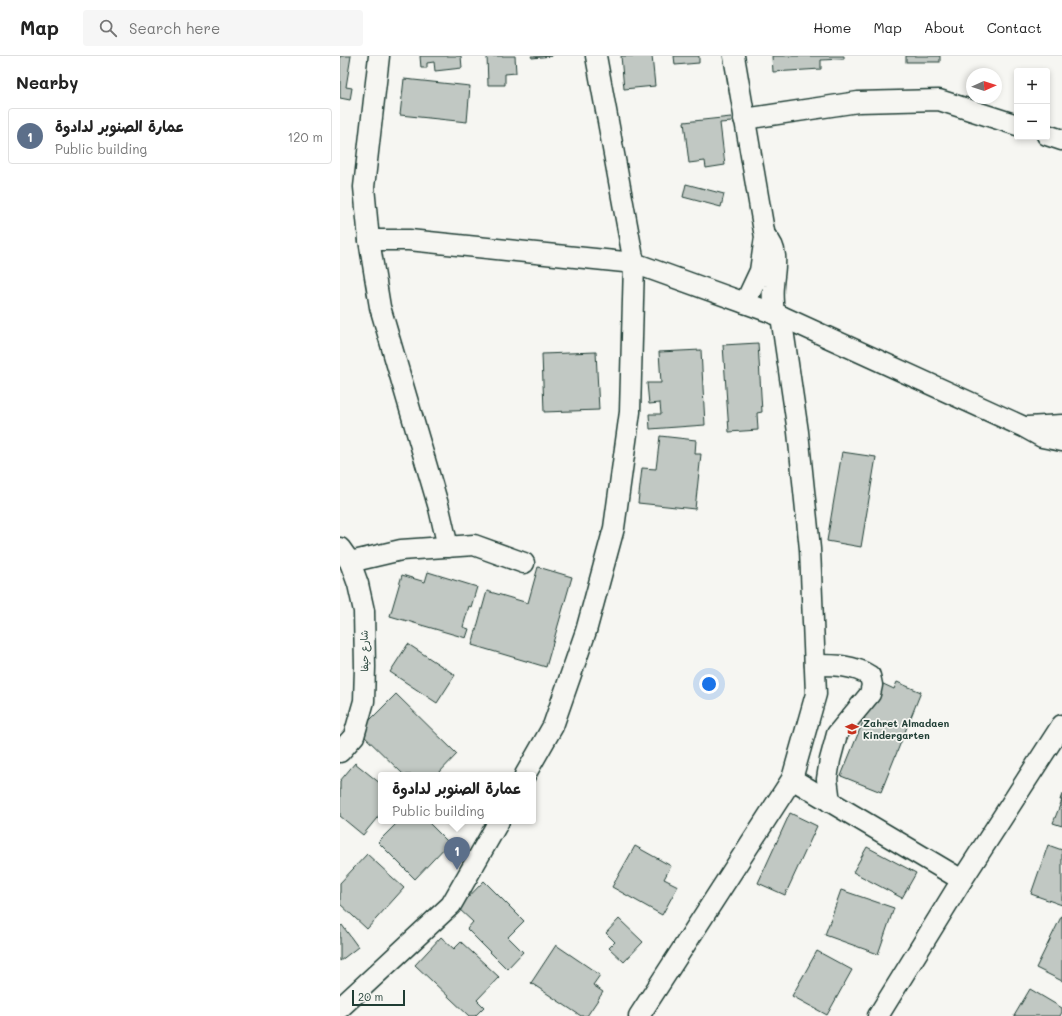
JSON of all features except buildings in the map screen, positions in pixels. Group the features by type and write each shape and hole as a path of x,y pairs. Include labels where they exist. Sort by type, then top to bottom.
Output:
{"street":[{"path":"379,56 364,187 369,240 380,307 439,508 448,546"},
{"path":"527,772 553,726 586,631 614,528 630,412 634,263 596,56"},
{"path":"734,56 766,237 760,271 745,303"},
{"path":"744,119 858,102 939,100 1014,124"},
{"path":"1050,136 1062,140"},
{"path":"639,1016 792,779 816,694 809,541 798,432 772,286 776,265 772,243 766,237"},
{"path":"369,240 409,240 634,263 777,315 1024,427 1061,428"},
{"path":"345,555 474,545 524,563"},
{"name":"شارع حيفا","path":"340,752 354,736 364,702 365,667 364,611 358,584 345,555"},
{"path":"815,665 837,665 862,670 870,676 872,685 870,694 837,734 826,779 830,802"},
{"path":"878,1016 962,880 1062,725"},
{"path":"792,779 962,880"},
{"path":"340,1008 451,905 497,824"}],"place":[{"name":"Zahret Almadaen Kindergarten","path":"852,729"},
{"name":"عمارة الصنوبر لدادوة","path":"457,870"}]}
